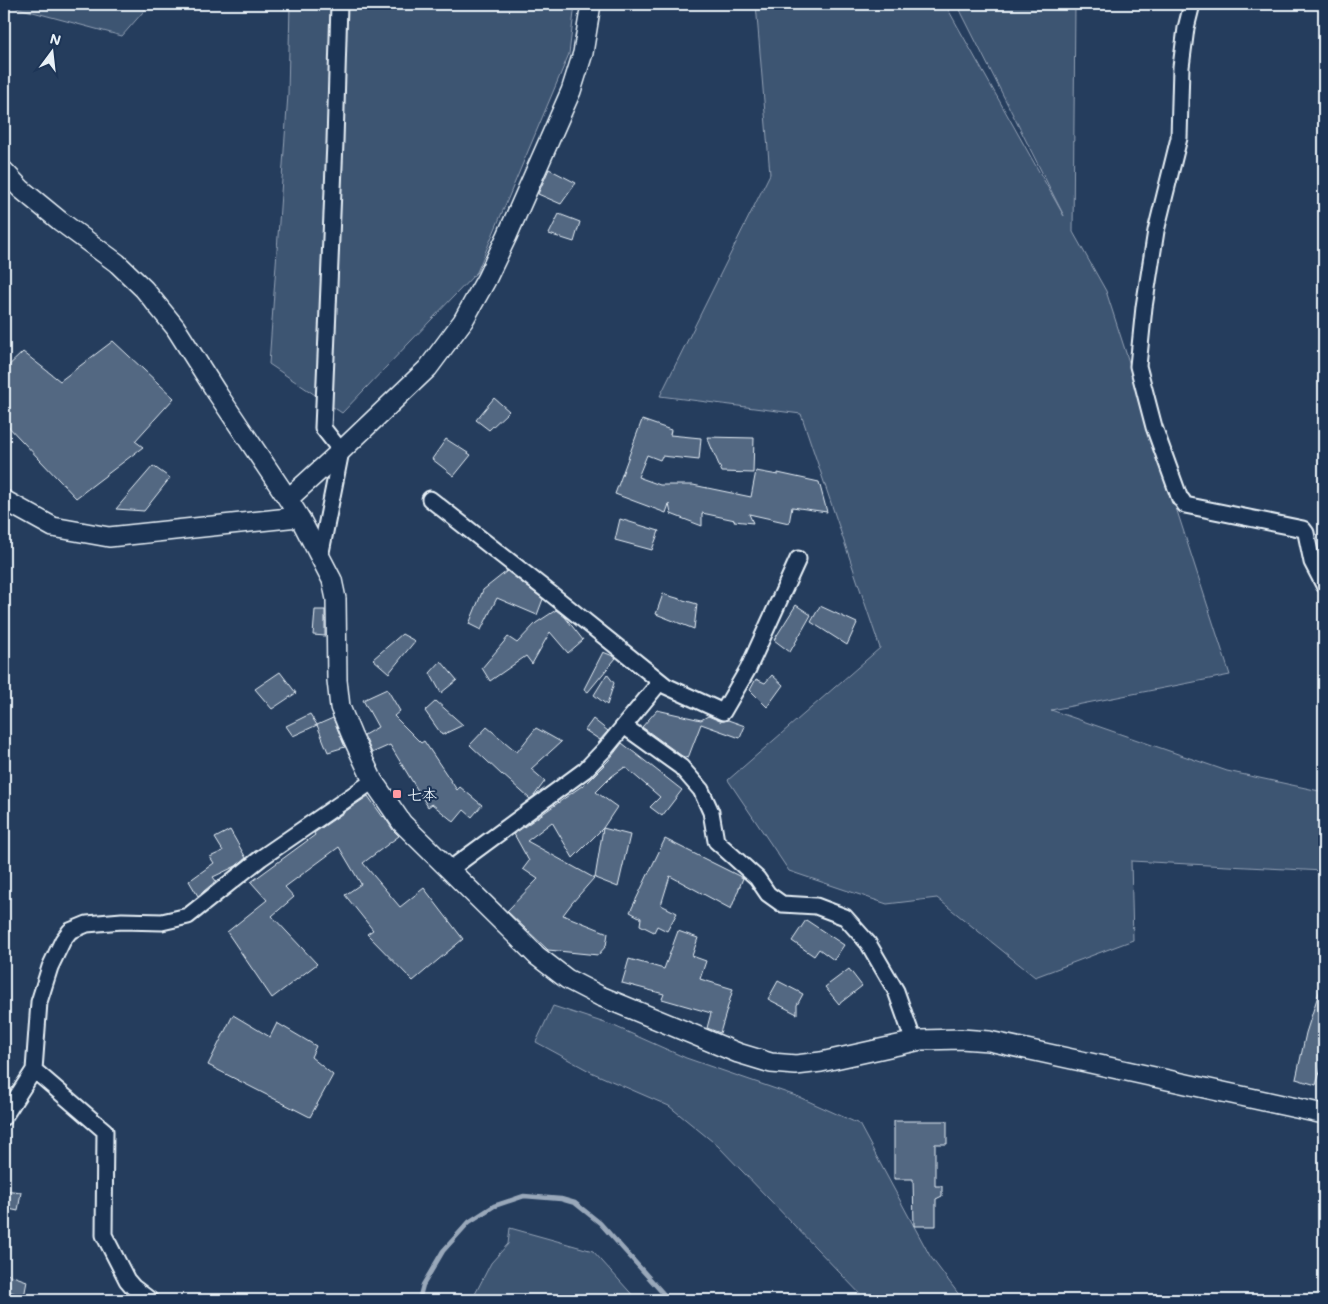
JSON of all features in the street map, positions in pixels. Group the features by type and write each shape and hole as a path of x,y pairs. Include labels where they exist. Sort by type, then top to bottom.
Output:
{"street":[{"path":"320,557 341,451 323,428 336,133 339,4"},
{"path":"288,499 428,368 468,313 507,236 571,91 583,53 591,4"},
{"path":"1192,4 1186,28 1181,67 1179,138 1156,231 1144,307 1138,366 1154,427 1180,499 1185,505 1303,530 1306,533 1312,562 1324,585"},
{"path":"4,170 21,190 117,263 144,289 175,327 288,499 332,580 336,599 336,680 340,707 373,780 402,823 537,956 567,979 600,996 738,1053 771,1062 796,1065 821,1062 914,1042 961,1039 988,1041 1324,1114"},
{"path":"430,499 660,682 723,712 748,669 798,559"},
{"path":"4,500 53,527 108,537 298,516"},
{"path":"449,870 584,770 605,750 660,682"},
{"path":"624,726 681,767 701,790 711,812 716,841 757,878 768,894 782,904 816,906 845,917 868,943 896,991 914,1042"},
{"path":"4,1117 34,1070 39,1002 50,967 62,940 70,931 87,924 122,921 162,922 188,916 261,858 373,780"},
{"path":"34,1070 105,1131 104,1235 127,1280 150,1300"}],"shaded area":[{"path":"12,4 150,4 122,36 18,8"},
{"path":"290,4 575,4 569,54 477,272 342,413 269,364 288,94"},
{"path":"756,4 945,4 1064,216 957,4 1075,4 1073,232 1106,291 1230,675 1051,710 1227,771 1324,792 1324,871 1131,861 1133,940 1035,977 937,898 887,904 789,871 728,780 880,648 801,414 660,396 770,174"},
{"path":"553,1006 614,1026 686,1058 799,1097 859,1124 930,1256 963,1300 866,1300 718,1146 669,1106 593,1073 536,1042"},
{"path":"510,1228 593,1251 637,1300 472,1300 491,1263 508,1244"}],"building":[{"path":"549,169 576,183 561,204 538,194"},
{"path":"559,214 580,222 574,242 549,234"},
{"path":"113,341 174,398 135,441 143,447 76,498 4,422 4,370 23,352 60,381"},
{"path":"494,398 509,411 489,430 476,420"},
{"path":"642,420 671,430 670,435 701,438 699,460 662,456 660,460 647,455 638,477 660,485 693,485 751,497 756,471 778,475 778,473 819,482 827,512 792,507 789,523 749,514 753,523 734,521 702,513 702,526 671,514 669,504 666,513 615,494"},
{"path":"707,437 754,438 753,473 722,472"},
{"path":"446,439 471,455 454,476 432,459"},
{"path":"153,466 170,478 144,511 116,509"},
{"path":"620,519 659,531 652,550 615,540"},
{"path":"507,571 543,599 537,615 497,598 481,630 469,624 483,590"},
{"path":"663,594 697,604 694,629 656,614"},
{"path":"796,605 811,615 790,652 774,640"},
{"path":"820,606 857,623 847,645 811,622"},
{"path":"315,610 325,610 325,636 313,635"},
{"path":"556,610 565,617 583,640 568,653 550,632 532,664 526,656 490,681 482,668 508,637 517,643 536,623"},
{"path":"402,634 415,641 389,673 373,659"},
{"path":"603,652 616,658 588,692 584,689"},
{"path":"441,661 457,680 441,693 430,673"},
{"path":"280,672 296,693 272,709 255,689"},
{"path":"607,674 614,683 607,705 594,695"},
{"path":"772,675 783,685 767,707 750,690 756,679 765,683"},
{"path":"387,689 400,711 394,716 421,743 424,741 457,790 460,787 482,805 472,817 464,810 454,822 432,804 428,807 390,745 372,753 364,735 378,727 363,700"},
{"path":"436,701 463,725 442,735 425,711"},
{"path":"657,710 701,720 708,716 720,721 728,720 745,726 740,738 701,724 688,758 682,756 642,727"},
{"path":"310,714 317,725 293,736 286,726"},
{"path":"333,718 345,747 328,752 317,725"},
{"path":"593,719 608,731 600,740 585,730"},
{"path":"487,727 517,752 536,728 561,742 531,769 545,781 530,799 470,745"},
{"path":"622,743 682,790 662,816 650,807 660,797 625,767 612,776 596,792 617,807 603,828 573,858 552,822 527,841 594,878 563,915 608,933 606,946 598,955 548,950 507,911 538,879 523,869 529,861 514,834 586,783 609,760"},
{"path":"368,796 399,836 363,863 400,907 424,888 463,939 413,981 367,934 373,930 345,895 361,884 339,847 285,887 294,897 272,916 317,964 272,998 227,932 267,900 251,882 315,835 314,833"},
{"path":"603,828 630,835 618,887 595,878"},
{"path":"230,830 246,858 236,866 213,877 216,881 198,896 189,881 214,863 210,857 223,851 215,838"},
{"path":"665,839 743,878 731,909 670,876 661,905 677,913 667,931 657,926 654,932 640,925 641,918 630,912"},
{"path":"806,920 844,945 834,960 819,949 814,956 792,941"},
{"path":"678,931 698,938 692,956 706,961 700,979 733,989 720,1033 707,1028 711,1013 662,999 664,994 622,983 629,959 664,969"},
{"path":"849,969 862,986 839,1004 825,987"},
{"path":"778,981 803,994 797,1005 797,1014 768,999"},
{"path":"1321,986 1324,986 1324,1059 1316,1085 1296,1079 1306,1033"},
{"path":"233,1015 270,1037 277,1023 316,1046 311,1057 333,1075 310,1117 208,1065"},
{"path":"894,1121 947,1121 947,1144 935,1144 935,1186 942,1186 942,1196 936,1199 936,1226 914,1226 913,1179 894,1179"},
{"path":"4,1190 21,1192 18,1211 4,1208"},
{"path":"4,1273 27,1281 24,1297 4,1289"}],"waterway":[{"path":"419,1300 423,1285 443,1251 469,1222 494,1206 524,1196 561,1199 575,1203 600,1223 669,1300"}],"place":[{"name":"七本","path":"397,794"}]}
